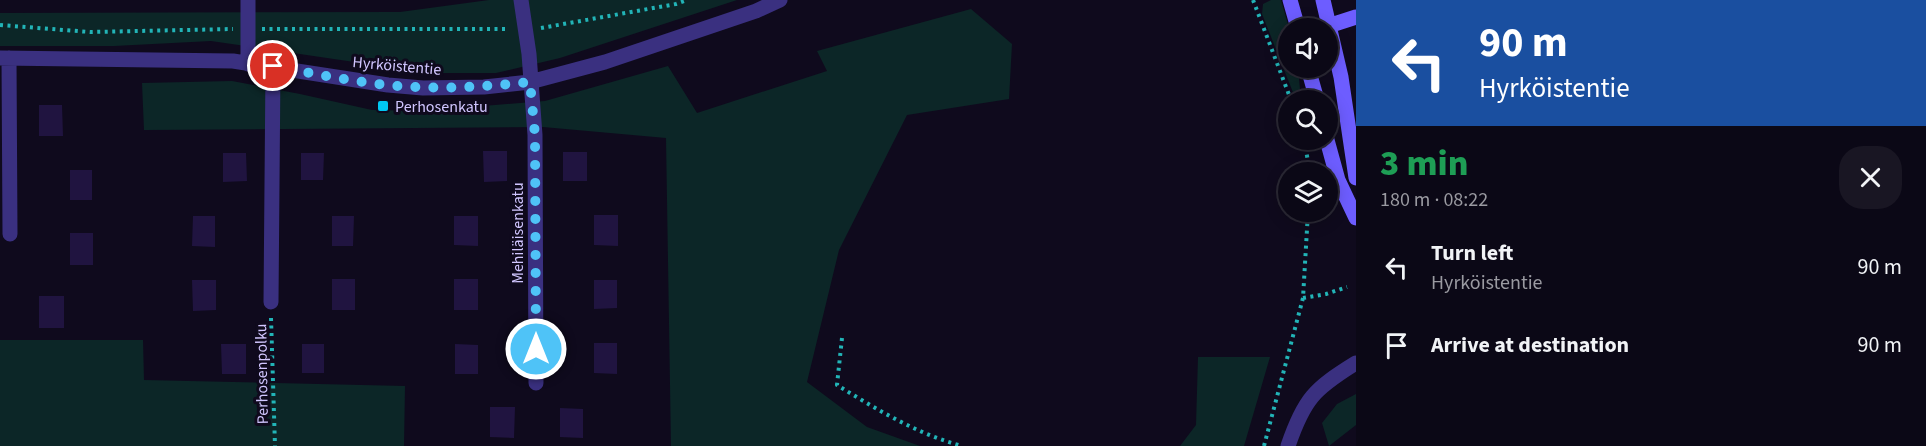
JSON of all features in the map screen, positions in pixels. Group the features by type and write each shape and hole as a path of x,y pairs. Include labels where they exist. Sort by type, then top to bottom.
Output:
{"street":[{"path":"248,0 248,63"},
{"name":"Mehiläisenkatu","path":"522,0 535,135 536,383"},
{"name":"Hyrköistentie","path":"5,58 234,61 356,81 423,88 484,87 530,82 605,62 756,11 780,0"},
{"path":"1290,0 1295,18"},
{"path":"1323,0 1325,18"},
{"path":"1338,23 1356,17"},
{"path":"5,58 10,234"},
{"path":"271,302 273,66"},
{"path":"1338,67 1356,178"},
{"path":"1330,150 1338,180 1355,214"},
{"path":"1355,214 1356,188"},
{"path":"1288,446 1307,401 1325,382 1356,363"}],"path":[{"path":"0,25 90,33 249,28 536,29 676,4 687,0"},
{"path":"1252,0 1287,90"},
{"path":"1264,446 1303,298 1307,222"},
{"path":"1303,298 1347,287"},
{"name":"Perhosenpolku","path":"271,302 275,446"},
{"path":"842,338 837,385 875,409 943,441 962,446"}],"green space":[{"path":"489,0 737,0 560,58 496,73 429,73 211,41 114,46 0,46 0,13 400,12"},
{"path":"1271,0 1281,0 1286,18 1278,18 1278,54 1262,14 1263,4"},
{"path":"971,9 1012,44 1009,99 907,115 839,250 807,382 867,427 920,446 671,446 666,138 543,127 144,130 142,83 232,81 372,110 422,111 545,101 668,66 697,113 827,71 817,51"},
{"path":"1287,78 1299,78 1300,90 1292,90"},
{"path":"0,340 143,340 144,380 405,386 404,446 0,446"},
{"path":"1198,357 1270,357 1244,446 1180,446 1196,425"},
{"path":"1356,394 1356,425 1329,446 1322,423 1337,404"}],"building":[{"path":"39,105 62,105 63,136 39,136"},
{"path":"483,151 507,151 507,181 484,182"},
{"path":"563,152 587,152 587,181 563,181"},
{"path":"223,153 246,153 247,181 223,182"},
{"path":"301,153 324,153 323,180 301,180"},
{"path":"70,170 92,170 92,200 70,200"},
{"path":"594,215 618,215 618,246 594,245"},
{"path":"193,216 215,216 215,247 192,246"},
{"path":"332,216 354,216 353,246 332,246"},
{"path":"454,216 478,216 478,246 454,245"},
{"path":"70,233 93,233 93,265 70,265"},
{"path":"332,279 355,279 355,310 332,310"},
{"path":"454,279 478,279 478,310 454,310"},
{"path":"192,280 216,280 216,310 193,311"},
{"path":"594,280 617,280 617,308 594,309"},
{"path":"39,296 64,296 64,328 39,328"},
{"path":"594,343 617,343 617,374 594,373"},
{"path":"221,344 246,344 246,374 222,374"},
{"path":"302,344 324,344 324,373 302,373"},
{"path":"455,344 478,345 478,374 455,374"},
{"path":"490,407 515,407 514,438 490,437"},
{"path":"560,408 583,409 583,438 560,437"}],"place":[{"name":"Perhosenkatu","path":"383,106"}],"route":[{"path":"273,66 346,80 423,88 484,87 530,82 535,135 536,349"}]}
